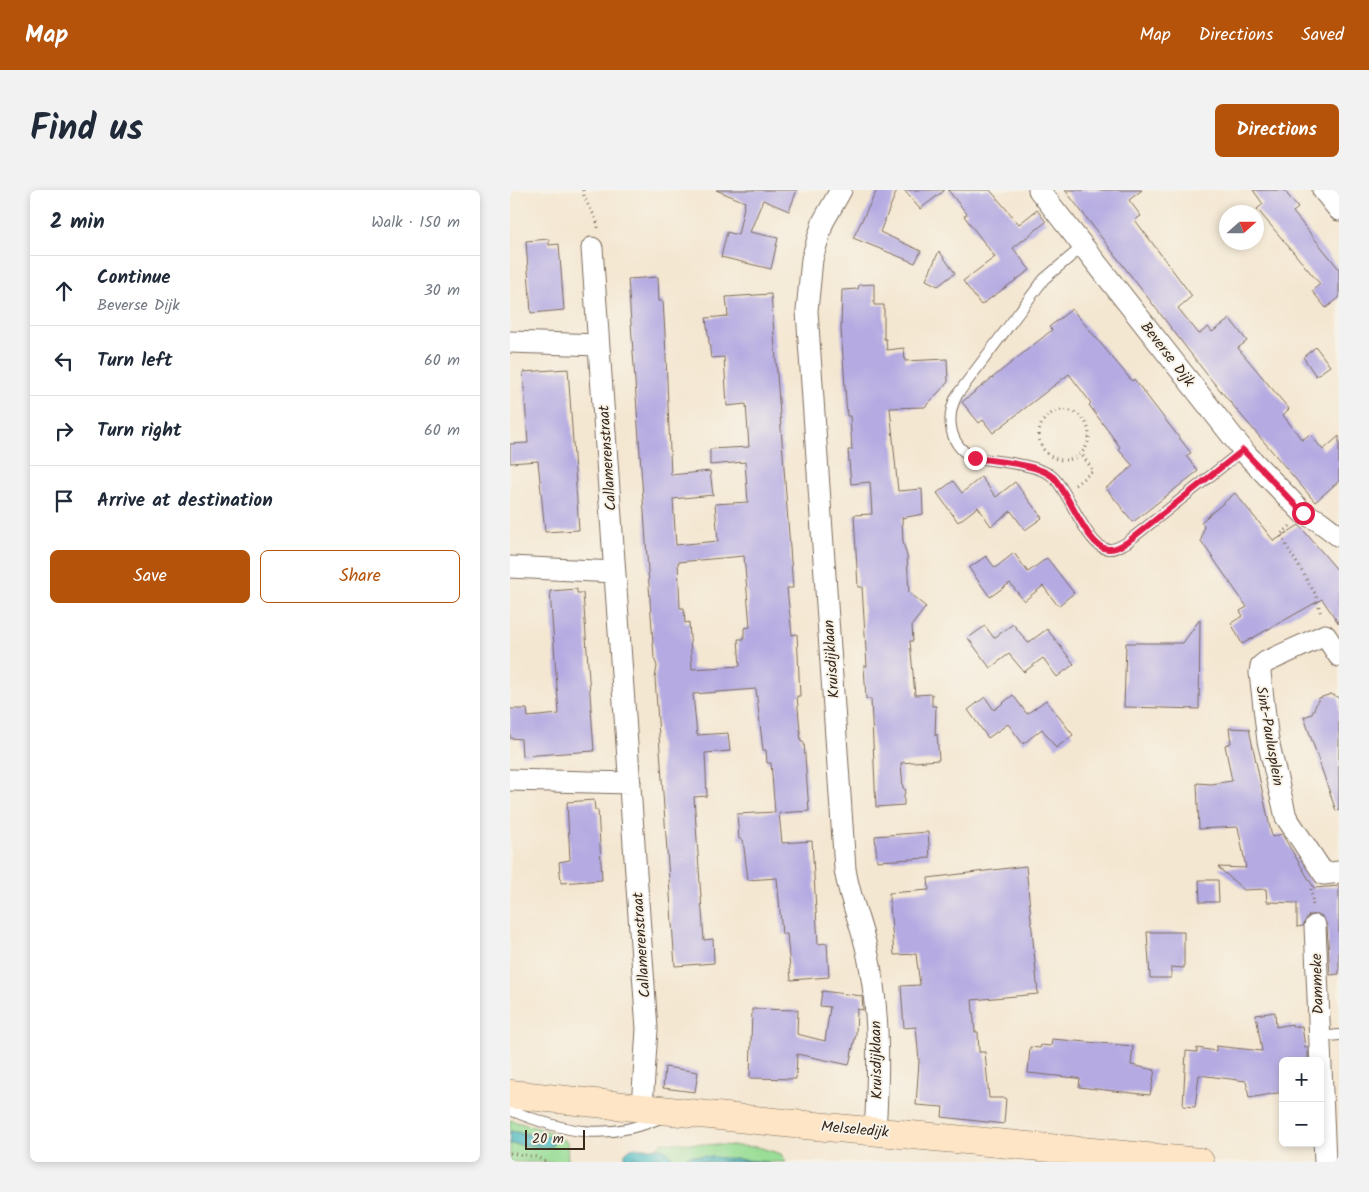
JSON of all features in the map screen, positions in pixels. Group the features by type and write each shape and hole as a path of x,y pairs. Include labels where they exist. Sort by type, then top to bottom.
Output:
{"main road":[{"name":"Melseledijk","path":"510,1094 1200,1162"}],"street":[{"name":"Kruisdijklaan","path":"841,190 823,222 812,259 807,311 845,869 847,885 867,952 875,1006 878,1050 875,1131"},
{"name":"Beverse Dijk","path":"1039,190 1243,450 1303,513 1319,521 1339,536"},
{"path":"1323,190 1339,210"},
{"name":"Callamerenstraat","path":"592,248 647,1029 642,1108"},
{"path":"510,342 600,345"},
{"path":"510,567 615,572"},
{"path":"1325,635 1339,656"},
{"name":"Sint-Paulusplein","path":"1325,635 1266,662 1261,666 1260,673 1268,741 1286,818 1331,873"},
{"path":"510,780 630,783"},
{"name":"Dammeke","path":"1315,926 1329,1036 1325,1162"}],"lane":[{"path":"1082,247 1044,279 957,396 950,408 950,424 957,444 966,454 1045,472 1053,477 1065,492 1099,547 1107,550 1126,543 1243,450"},
{"path":"510,1110 567,1131 602,1132 636,1128 676,1111"}],"path":[{"path":"583,190 584,198 597,224 598,235 592,248"},
{"path":"1070,410 1083,418 1089,432 1086,447 1081,453 1065,459 1049,454 1043,448 1040,431 1048,416 1054,412 1070,410"},
{"path":"1065,492 1093,471 1081,453"},
{"path":"1303,513 1280,535 1316,595 1325,635"},
{"path":"1315,926 1311,886 1331,873"},
{"path":"510,1153 537,1157 546,1162"}],"green space":[{"path":"510,1120 551,1132 567,1142 568,1162 510,1162"},
{"path":"662,1142 758,1147 781,1154 786,1162 645,1162"}],"water":[{"path":"510,1131 551,1137 554,1142 552,1146 547,1147 510,1144"},
{"path":"631,1148 664,1148 672,1157 670,1162 625,1158 625,1153"},
{"path":"687,1156 769,1162 685,1162"}],"building":[{"path":"716,190 797,190 789,211 763,200 750,232 778,238 771,269 721,257 727,232 738,235 745,202"},
{"path":"877,190 897,190 880,232 921,251 915,263 853,238"},
{"path":"904,190 945,190 920,209"},
{"path":"948,190 990,190 1019,224 1037,210 1046,222 1013,248 1030,270 981,305 963,281 995,257 964,216 967,214"},
{"path":"1065,190 1142,190 1129,200 1141,216 1135,220 1192,296 1178,308 1199,334 1208,327 1212,332 1230,319 1247,341 1238,348 1289,409 1283,415 1302,440 1310,434 1323,450 1339,436 1339,481 1315,502 1208,376"},
{"path":"1253,190 1284,190 1298,208 1293,212 1339,269 1339,298 1326,308 1312,291 1320,284 1264,217 1263,204"},
{"path":"549,239 549,245 559,244 564,310 531,313 526,241"},
{"path":"939,251 955,273 938,286 926,280"},
{"path":"658,277 659,301 663,301 671,475 710,471 713,495 673,499 676,545 718,541 715,504 748,502 745,462 710,465 710,449 749,447 746,404 727,406 724,357 711,358 706,318 728,316 726,297 771,294 793,588 787,588 792,635 797,634 800,696 797,696 801,742 804,742 809,811 779,813 782,843 812,841 818,944 827,943 829,977 791,980 787,934 782,934 777,878 748,880 743,840 739,839 737,814 775,812 771,763 767,763 766,750 763,750 756,689 693,694 697,735 728,733 730,751 705,753 707,796 694,797 704,940 713,939 714,963 675,966 655,678 657,666 654,658 628,279","holes":["744,556 750,627 744,628 744,639 738,639 740,666 692,669 689,622 685,623 684,608 680,608 678,562"]},
{"path":"874,284 874,305 884,305 884,339 886,339 887,350 904,348 905,361 947,359 948,382 925,407 890,408 898,491 922,489 923,514 902,518 903,542 907,556 909,593 926,607 912,625 913,641 910,641 915,695 932,694 932,706 936,706 935,736 937,734 939,760 901,763 903,788 906,790 904,805 876,807 871,699 866,699 864,666 867,666 862,587 858,587 854,515 872,514 870,482 851,484 848,450 852,450 850,416 847,416 841,329 842,290 858,289 859,285"},
{"path":"1072,309 1132,381 1134,379 1191,453 1186,456 1198,471 1133,522 1106,488 1133,466 1118,449 1120,447 1069,374 993,433 983,420 979,423 962,402 1052,330 1049,327"},
{"path":"1316,347 1330,366 1316,376 1303,357"},
{"path":"568,369 579,530 545,532 538,461 510,463 510,444 528,443 523,372"},
{"path":"981,477 996,497 1015,482 1042,518 1025,530 1011,511 991,526 978,507 958,522 937,493 953,481 962,493"},
{"path":"1235,493 1274,541 1299,525 1339,572 1339,624 1322,599 1242,644 1231,623 1243,616 1240,611 1247,607 1201,541 1204,526 1201,522"},
{"path":"1014,553 1028,572 1047,558 1074,593 1058,606 1043,586 1024,601 1010,583 990,597 969,568 986,556 995,568"},
{"path":"577,589 577,593 583,593 594,751 522,756 521,739 510,738 510,709 527,709 528,717 559,714 550,591"},
{"path":"1200,619 1199,709 1124,707 1126,643 1183,643"},
{"path":"1013,624 1028,643 1047,629 1074,664 1057,677 1043,658 1024,672 1009,654 990,668 968,638 985,626 994,638"},
{"path":"1331,694 1339,698 1339,810 1336,811 1304,717 1312,714 1319,698"},
{"path":"1013,695 1027,714 1046,700 1073,735 1056,748 1042,729 1023,744 1008,724 988,738 968,710 985,697 994,710"},
{"path":"1229,728 1249,729 1272,837 1282,834 1314,888 1339,886 1339,974 1330,975 1327,925 1321,915 1309,915 1303,926 1297,927 1297,903 1267,902 1266,889 1244,890 1218,867 1246,868 1238,827 1199,829 1197,783 1211,784 1232,781 1225,745 1231,743"},
{"path":"594,800 595,810 598,810 602,880 561,883 559,862 570,860 567,802"},
{"path":"928,832 930,858 877,861 875,836"},
{"path":"1026,866 1038,994 972,1000 975,1032 978,1032 979,1052 985,1052 989,1098 1006,1098 1004,1124 942,1117 943,1107 916,1105 919,1061 916,1027 904,1028 901,986 920,985 916,954 894,955 889,893 929,890 928,878"},
{"path":"1199,880 1218,880 1219,902 1200,902"},
{"path":"1147,932 1184,932 1184,968 1171,967 1171,978 1150,978"},
{"path":"822,991 862,996 863,1010 857,1009 856,1034 849,1065 797,1054 796,1079 750,1078 752,1009 798,1010 797,1034 825,1041 830,1007 820,1006"},
{"path":"1275,1012 1276,1027 1292,1024 1292,1027 1302,1026 1305,1047 1308,1047 1308,1057 1279,1057 1279,1093 1249,1098 1246,1081 1199,1075 1195,1107 1183,1106 1186,1051 1197,1052 1197,1048 1216,1051 1216,1046 1262,1051 1256,1015"},
{"path":"1052,1039 1133,1046 1131,1065 1155,1070 1150,1095 1079,1087 1080,1079 1028,1073 1030,1047 1051,1046"},
{"path":"665,1067 698,1072 695,1092 663,1088"}],"route":[{"path":"975,458 1031,468 1045,472 1053,477 1065,492 1091,537 1099,547 1107,550 1126,543 1243,450 1303,513"}]}
